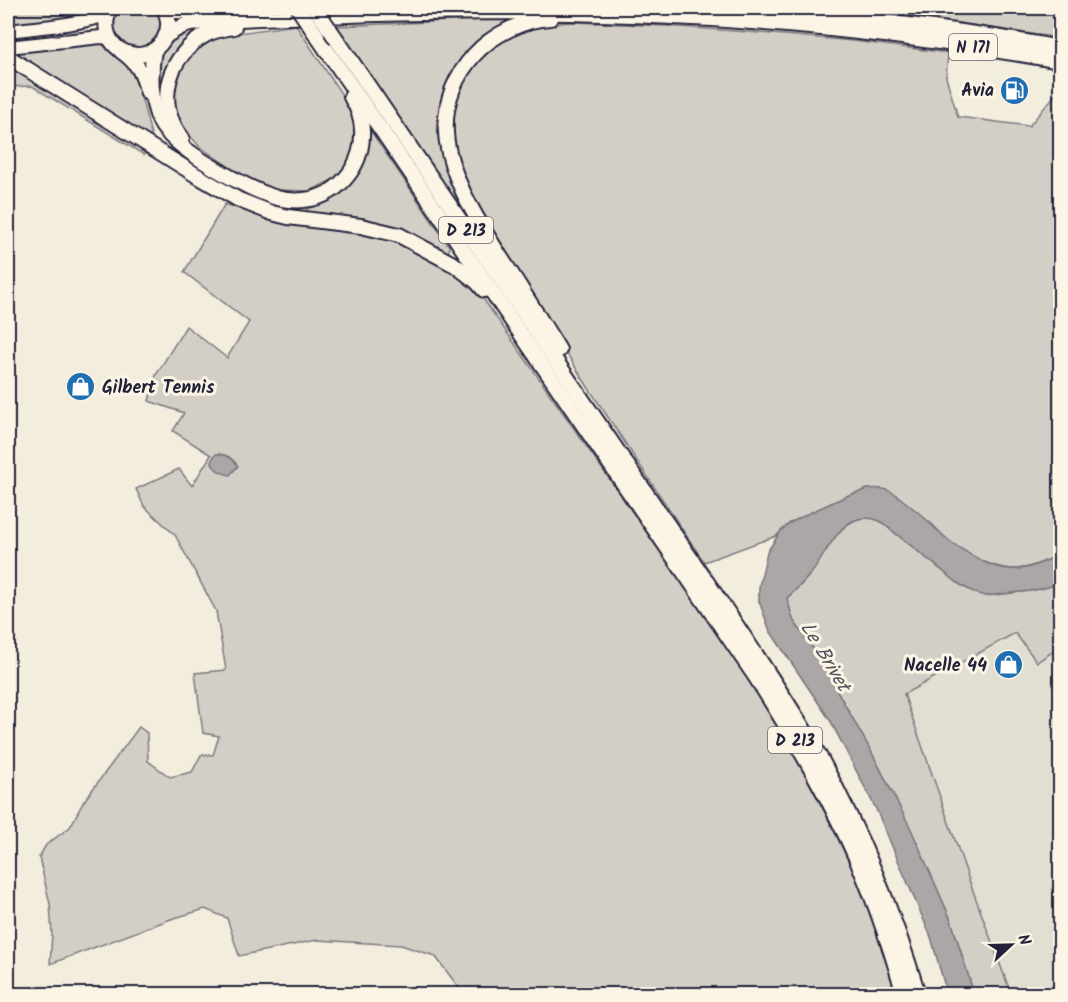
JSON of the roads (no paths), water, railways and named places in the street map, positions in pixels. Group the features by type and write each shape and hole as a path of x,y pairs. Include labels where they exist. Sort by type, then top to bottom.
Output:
{"highway":[{"path":"165,9 178,12 267,8"},
{"path":"154,50 152,69 155,104 160,122 172,138 236,180 256,190 287,200 306,200 323,196 339,185 353,170 357,162 362,135 356,105 331,66 332,45 315,8"},
{"name":"N 171","path":"736,8 781,9 899,23 1060,48"},
{"path":"121,51 129,54 146,54 161,44 168,27 165,9"},
{"path":"108,11 105,23 109,38 133,60 141,73 159,135 169,150 196,175"},
{"name":"N 171","path":"166,36 191,24 294,13 521,11 704,18 840,29 966,45 1060,61"},
{"path":"188,150 175,129 167,103 171,72 182,54 199,39 213,31 294,13"},
{"name":"D 213","path":"294,13 317,36 332,45 596,420 762,663 817,753 874,867 918,994"},
{"path":"582,13 570,18 547,18 525,24 496,37 478,51 463,69 455,84 449,102 446,135 453,166 467,201 594,407 596,420"},
{"name":"D 213","path":"332,45 515,324 755,676 798,744 837,817 862,871 888,940 904,994"},
{"path":"8,57 239,200 272,213 299,219 361,225 399,235 455,265 477,282 504,319 515,324"}],"main road":[{"path":"8,31 88,21 108,11"},
{"path":"8,48 109,38"}],"place":[{"name":"Avia","path":"1015,90"},
{"name":"Gilbert Tennis","path":"81,387"},
{"name":"Nacelle 44","path":"1008,665"}],"water label":[{"name":"Le Brivet","path":"826,656"}]}
